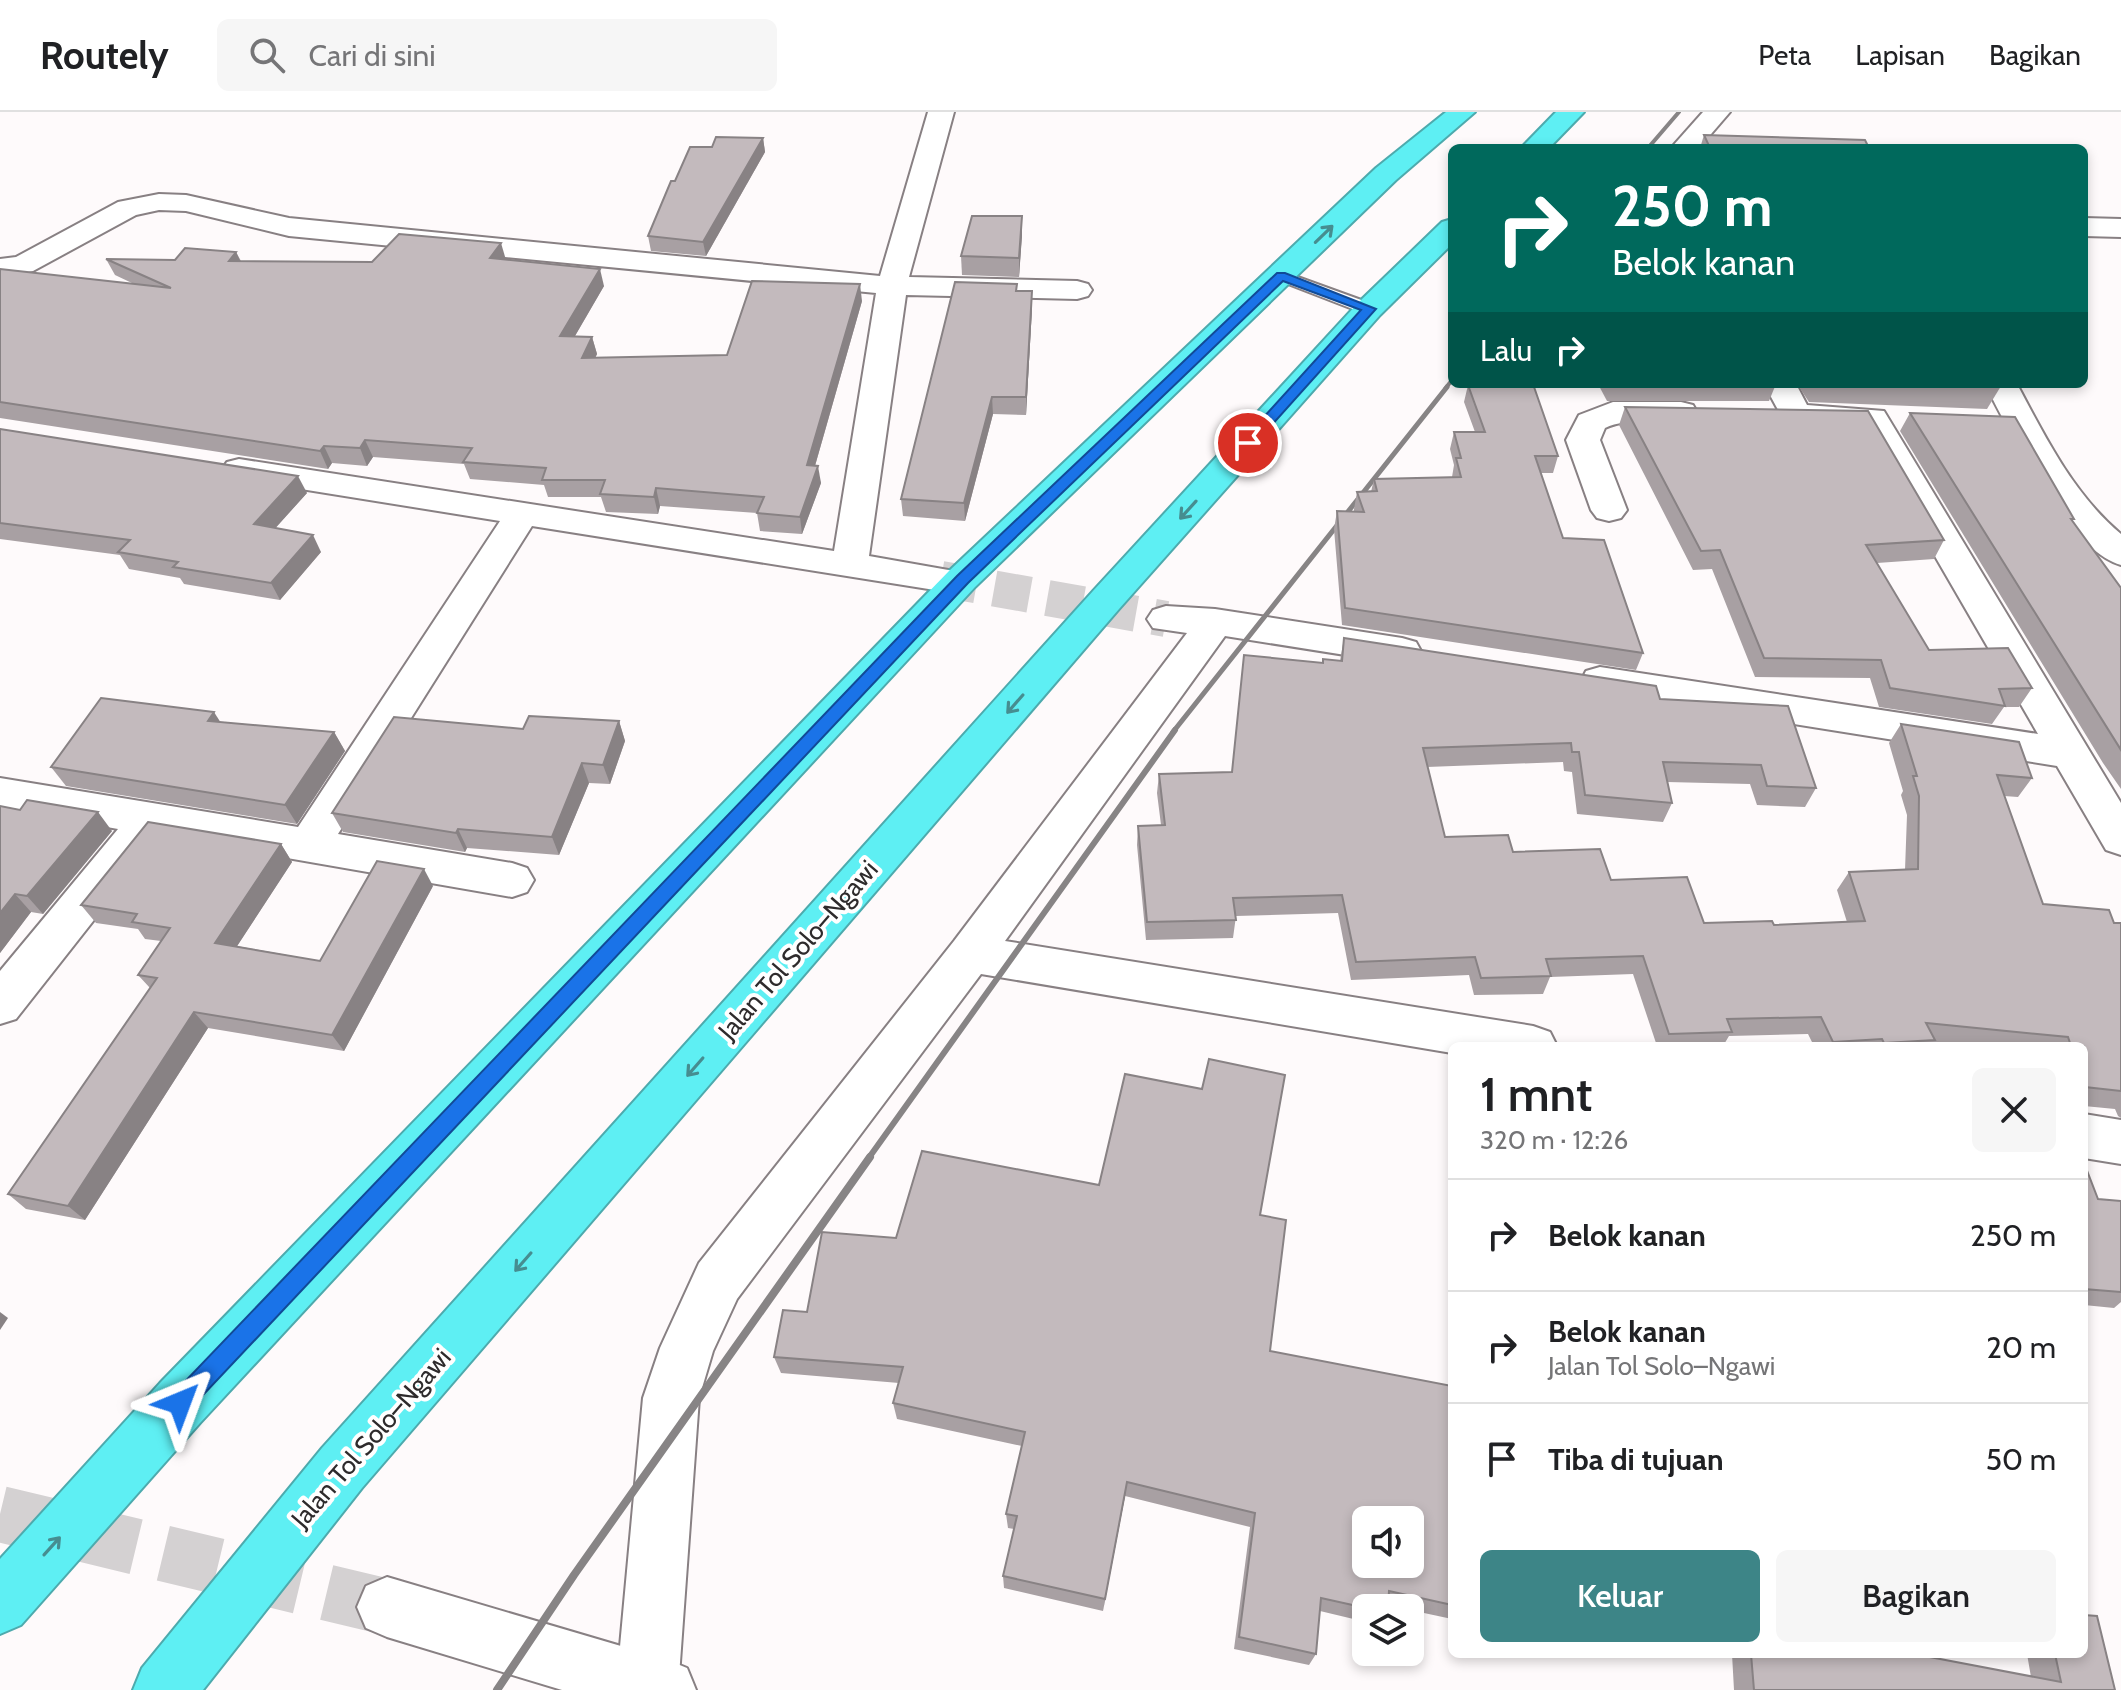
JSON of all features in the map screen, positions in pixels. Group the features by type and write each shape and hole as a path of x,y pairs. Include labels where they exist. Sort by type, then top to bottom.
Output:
{"highway":[{"path":"0,1604 180,1403 962,579 1386,174 1462,112"},
{"path":"1538,144 1571,112"},
{"name":"Jalan Tol Solo–Ngawi","path":"164,1690 342,1468 1106,600 1369,309 1448,232"}],"street":[{"path":"850,565 892,286 941,112"},
{"path":"1688,144 1717,112"},
{"path":"0,285 11,267 128,208 159,202 186,203 289,227 892,286 1077,290"},
{"path":"2088,227 2121,228"},
{"path":"2002,388 2006,423 2106,542 2121,553"},
{"path":"1781,404 1887,419 2068,753 2121,839"},
{"path":"1609,510 1583,440 1591,422 1613,412 1708,413"},
{"path":"199,463 941,579"},
{"path":"308,846 522,514"},
{"path":"1166,619 1215,622 1436,656"},
{"path":"387,1607 653,1689 671,1398 687,1348 718,1281 970,954 1215,622"},
{"path":"1562,675 2068,753"},
{"path":"0,793 512,880"},
{"path":"0,1005 149,820"},
{"path":"970,954 1509,1042"},
{"path":"2088,1137 2121,1142"}],"lane":[{"path":"1281,276 1369,309"}],"building":[{"path":"1704,135 1865,140 1867,144 1708,144"},
{"path":"716,137 763,138 703,242 648,236 671,181 675,181 690,147 712,147"},
{"path":"972,216 1022,216 1019,258 961,256"},
{"path":"399,234 501,243 490,258 600,269 560,336 592,337 582,358 727,355 752,281 860,284 807,465 818,466 800,517 757,513 764,497 656,488 654,497 600,494 605,480 542,480 546,468 463,462 472,448 365,440 360,448 324,446 320,451 0,402 0,269 171,288 106,259 175,260 185,248 236,252 229,261 372,262"},
{"path":"955,282 1017,284 1016,291 1032,291 1026,397 992,397 964,503 901,499"},
{"path":"1469,388 1534,388 1558,456 1535,456 1563,538 1604,540 1643,653 1345,608 1337,511 1364,512 1357,492 1377,491 1374,479 1461,477 1456,458 1461,458 1454,432 1485,432"},
{"path":"1625,407 1868,411 1944,540 1866,545 1929,650 2008,648 2032,688 1999,689 2005,706 1890,688 1881,660 1764,658 1720,550 1701,551"},
{"path":"1910,413 2015,417 2074,519 2071,519 2121,588 2121,750"},
{"path":"0,429 298,476 254,524 313,535 271,583 173,567 178,562 118,552 130,540 0,523"},
{"path":"1344,638 1656,686 1660,699 1788,706 1816,788 1767,786 1761,765 1663,762 1672,803 1585,795 1579,752 1572,752 1571,743 1423,748 1445,837 1508,835 1513,852 1600,849 1611,880 1687,877 1704,923 1772,921 1774,925 1865,921 1849,872 1918,869 1919,796 1913,776 1917,776 1901,724 2019,742 2032,778 1997,775 2043,904 2109,910 2114,923 2121,923 2121,1091 2088,1087 2088,1042 2070,1042 2068,1037 1926,1023 1935,1040 1833,1042 1821,1017 1727,1019 1732,1032 1669,1034 1643,956 1546,959 1551,976 1481,978 1475,957 1356,962 1342,895 1233,898 1236,920 1147,922 1138,826 1165,825 1159,774 1232,772 1244,655 1323,663 1323,659 1342,661"},
{"path":"101,698 214,712 208,721 334,732 285,805 51,767"},
{"path":"529,716 619,721 603,765 582,763 552,837 458,829 456,833 332,813 394,717 523,729"},
{"path":"27,800 98,812 27,896 15,894 0,913 0,806 20,810"},
{"path":"148,822 281,844 215,943 320,961 377,861 424,869 332,1035 194,1012 68,1206 8,1194 157,978 138,975 170,928 132,922 137,914 81,905"},
{"path":"1209,1059 1285,1075 1260,1215 1286,1220 1270,1351 1448,1385 1448,1604 1424,1599 1424,1594 1389,1591 1389,1594 1352,1594 1352,1605 1321,1598 1316,1654 1239,1637 1255,1513 1127,1482 1105,1599 1003,1576 1017,1516 1006,1514 1025,1432 893,1403 903,1367 774,1357 783,1310 807,1312 822,1232 896,1238 922,1151 1099,1185 1125,1074 1202,1089"},
{"path":"2088,1173 2098,1199 2121,1201 2121,1292 2088,1289"},
{"path":"2088,1615 2097,1616 2115,1690 1754,1690 1751,1658 1935,1658 2061,1682 2056,1658 2088,1658"}],"tunnel":[{"path":"941,579 1166,619"},
{"path":"0,1514 387,1607"}],"railway":[{"path":"1651,144 1679,112"},
{"path":"1445,389 1448,385"},
{"path":"1173,732 1447,387"},
{"path":"868,1159 1175,730"},
{"path":"497,1690 574,1575 870,1157"}],"route":[{"path":"180,1403 962,579 1281,276 1369,309 1248,443"}]}
